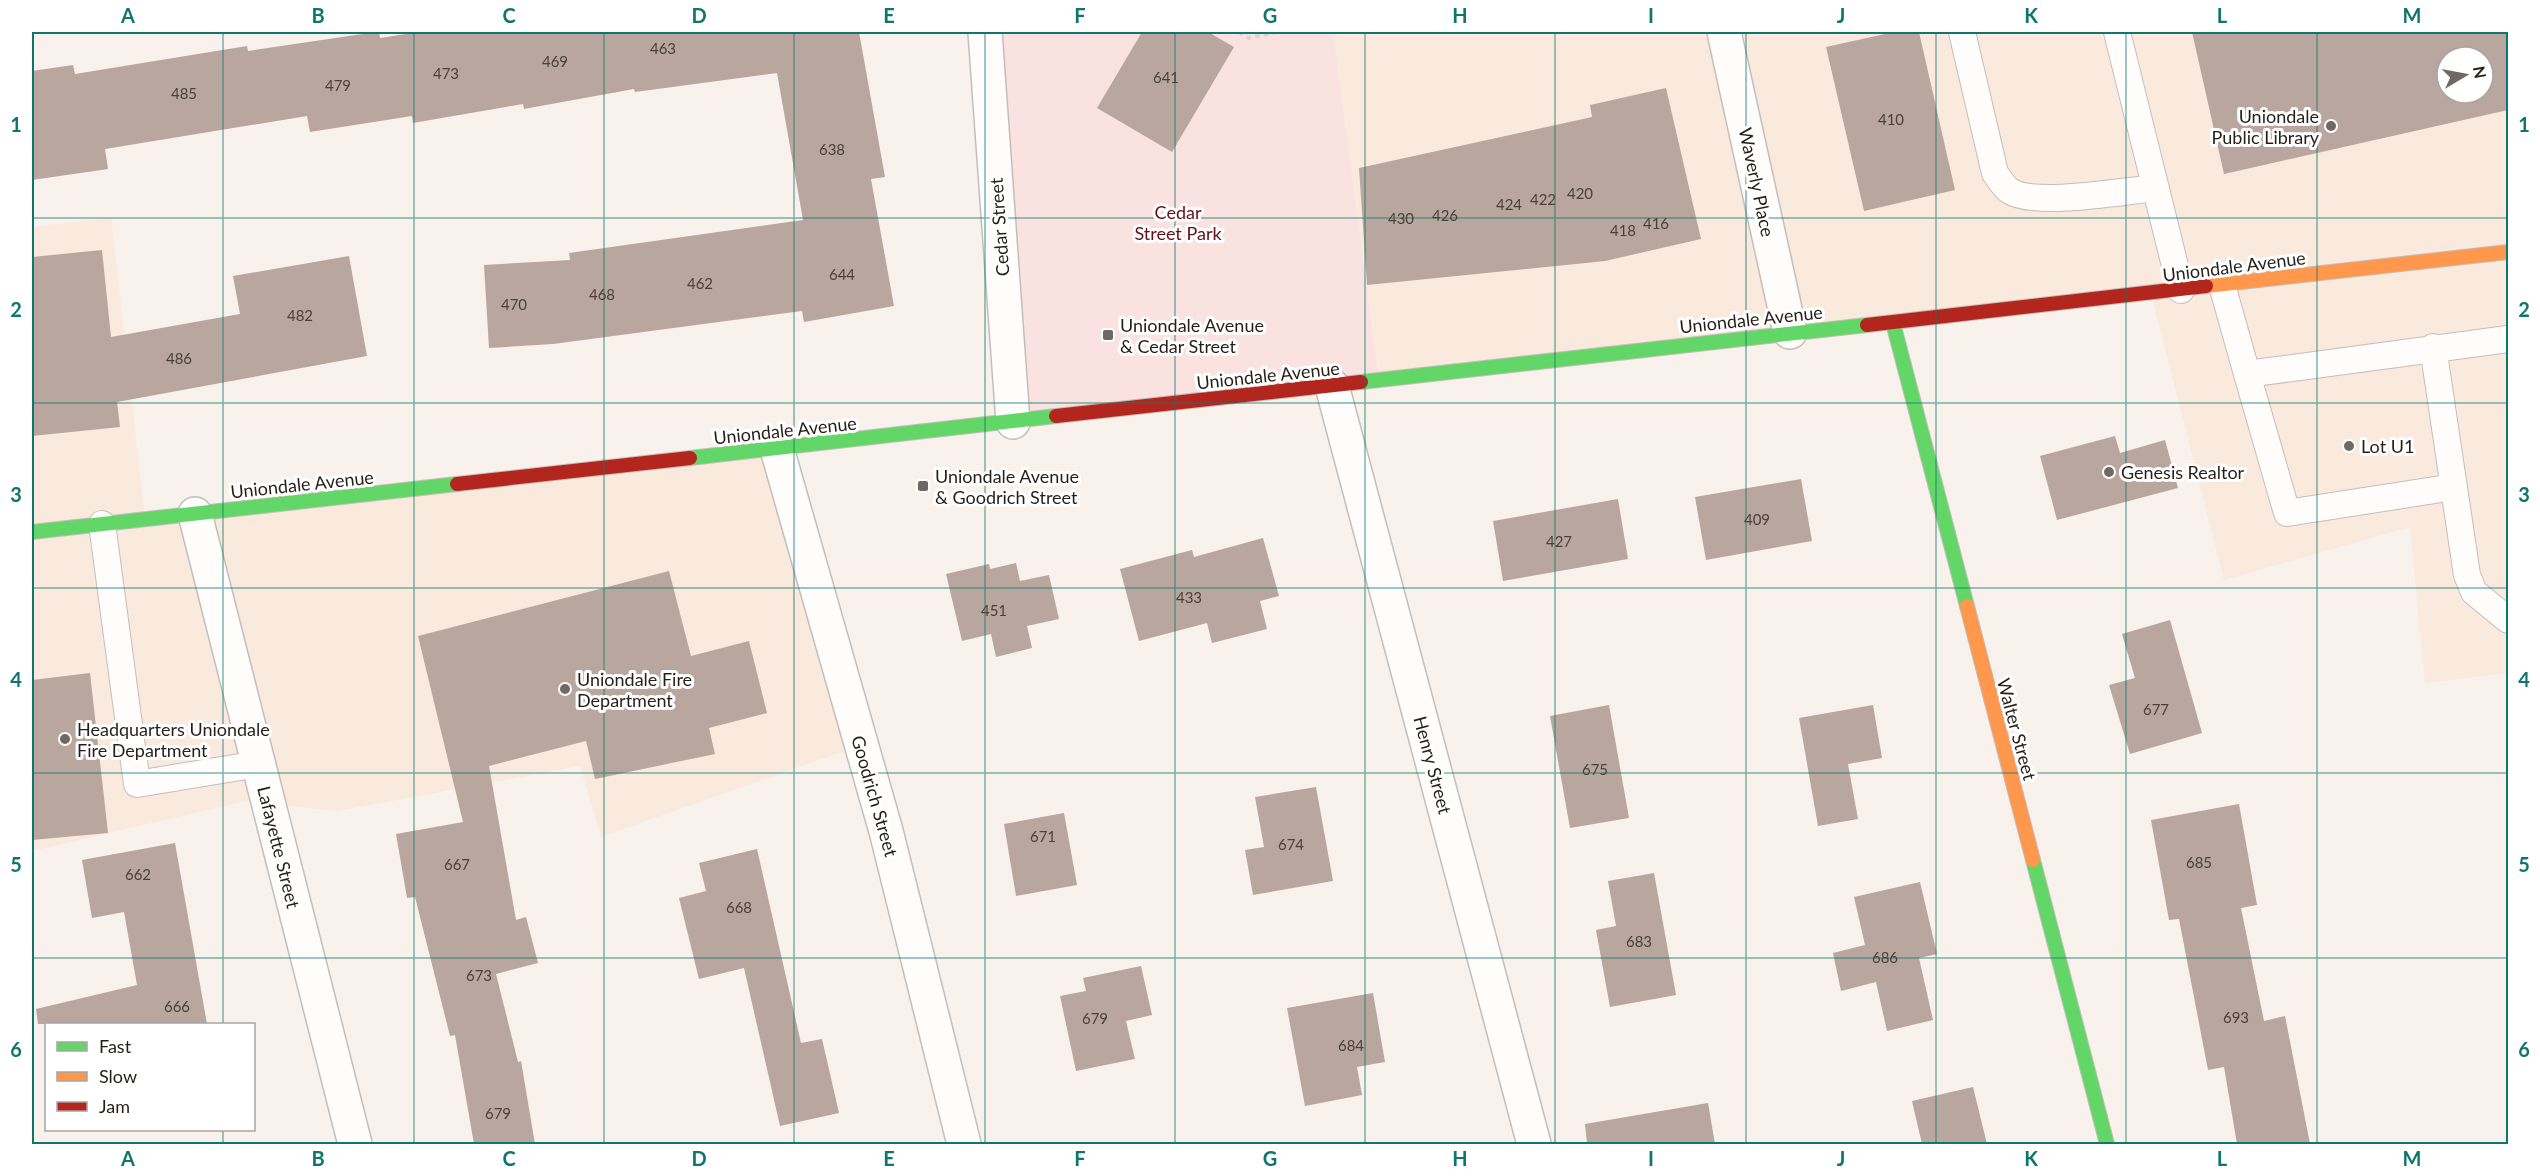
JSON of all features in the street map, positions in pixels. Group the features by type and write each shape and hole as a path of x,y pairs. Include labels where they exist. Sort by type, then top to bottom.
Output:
{"main road":[{"name":"Uniondale Avenue","path":"32,532 2508,252"},
{"name":"Walter Street","path":"1893,322 2107,1144"}],"street":[{"name":"Cedar Street","path":"985,32 1013,422"},
{"name":"Waverly Place","path":"1724,32 1790,332"},
{"name":"Henry Street","path":"1332,386 1534,1144"},
{"name":"Goodrich Street","path":"777,449 886,831 964,1144"},
{"name":"Lafayette Street","path":"195,514 355,1144"}],"lane":[{"path":"1962,32 1995,173 2008,190 2021,196 2044,199 2156,188"},
{"path":"2117,32 2181,290"},
{"path":"2222,285 2287,513 2454,487"},
{"path":"2247,374 2433,347 2508,339"},
{"path":"2433,347 2467,575 2474,592 2507,620"},
{"path":"102,524 137,784 258,764"}],"path":[{"path":"1239,32 1249,38 1276,32"}],"shaded area":[{"path":"1333,32 2508,32 2508,673 2425,683 2410,527 2224,580 2151,293 1379,380"},
{"path":"111,218 145,519 777,449 861,745 601,837 580,766 337,811 245,801 32,851 32,227"}],"green space":[{"name":"Cedar Street Park","path":"986,32 1333,32 1379,380 1013,422"}],"building":[{"path":"379,32 380,38 419,32 859,32 885,177 871,179 894,306 804,322 802,311 553,344 489,348 484,265 570,260 569,253 803,220 777,73 635,92 634,89 524,109 523,104 413,123 412,116 310,132 307,116 105,149 108,169 32,180 32,71 73,65 75,74 247,46 248,51"},
{"path":"1142,32 1208,32 1234,47 1172,152 1097,108"},
{"path":"1894,32 1919,32 1955,190 1864,211 1826,47"},
{"path":"2192,32 2508,32 2508,110 2224,174"},
{"path":"1666,88 1701,239 1605,261 1367,285 1359,168 1592,117 1590,105"},
{"path":"102,250 111,337 240,314 233,276 349,256 367,356 117,402 120,427 32,436 32,257"},
{"name":"Genesis Realtor","path":"2115,436 2120,453 2165,440 2178,488 2057,520 2040,456"},
{"path":"1801,479 1812,541 1706,560 1695,497"},
{"path":"1618,499 1628,559 1503,581 1493,521"},
{"path":"1263,538 1279,596 1260,601 1267,629 1212,643 1207,623 1139,641 1120,569 1192,550 1194,557"},
{"path":"1016,563 1020,581 1049,575 1059,619 1027,626 1032,648 996,657 991,634 962,641 946,574 989,564 990,569"},
{"path":"669,571 691,656 749,641 767,713 709,728 715,754 595,779 586,741 489,766 516,920 526,917 538,963 496,974 518,1062 521,1061 535,1144 474,1144 455,1035 450,1036 415,897 407,898 396,834 463,822 418,636"},
{"path":"2170,620 2202,733 2130,754 2109,685 2135,678 2122,634"},
{"name":"Headquarters Uniondale Fire Department","path":"90,673 108,833 32,840 32,680"},
{"path":"1609,705 1629,818 1570,828 1550,716"},
{"path":"1873,705 1882,758 1848,764 1858,819 1818,826 1799,718"},
{"path":"1316,787 1333,881 1253,895 1245,850 1264,847 1255,797"},
{"path":"2239,804 2257,905 2241,908 2264,1021 2285,1016 2310,1144 2237,1144 2224,1067 2208,1070 2179,919 2169,920 2151,820"},
{"path":"1064,813 1077,885 1016,896 1004,824"},
{"path":"175,843 207,1023 38,1024 36,1009 137,985 124,912 92,918 82,860"},
{"path":"757,849 801,1043 822,1039 839,1113 780,1126 744,968 699,979 679,898 706,891 699,863"},
{"path":"1654,873 1676,995 1610,1007 1596,930 1616,926 1608,881"},
{"path":"1920,882 1937,954 1919,958 1933,1020 1887,1031 1876,982 1841,991 1833,953 1865,945 1854,897"},
{"path":"1141,966 1152,1015 1126,1021 1135,1059 1076,1071 1060,996 1086,991 1083,978"},
{"path":"1373,993 1385,1062 1357,1067 1362,1095 1305,1106 1287,1008"},
{"path":"1973,1087 1987,1144 1922,1144 1912,1101"},
{"path":"1708,1103 1715,1144 1587,1144 1585,1124"}],"traffic: fast":[{"path":"1893,323 1967,606"},
{"path":"1361,382 1867,325"},
{"path":"690,458 1056,416"},
{"path":"32,532 457,484"},
{"path":"2033,860 2107,1144"}],"traffic: slow":[{"path":"2206,286 2508,252"},
{"path":"1967,606 2033,860"}],"traffic: jam":[{"path":"1867,325 2206,286"},
{"path":"1056,416 1361,382"},
{"path":"457,484 690,458"}],"place":[{"name":"Uniondale Public Library","path":"2331,126"},
{"name":"Uniondale Avenue & Cedar Street","path":"1108,335"},
{"name":"Lot U1","path":"2349,446"},
{"name":"Genesis Realtor","path":"2109,472"},
{"name":"Uniondale Avenue & Goodrich Street","path":"923,486"},
{"name":"Uniondale Fire Department","path":"565,689"},
{"name":"Headquarters Uniondale Fire Department","path":"65,739"}]}
